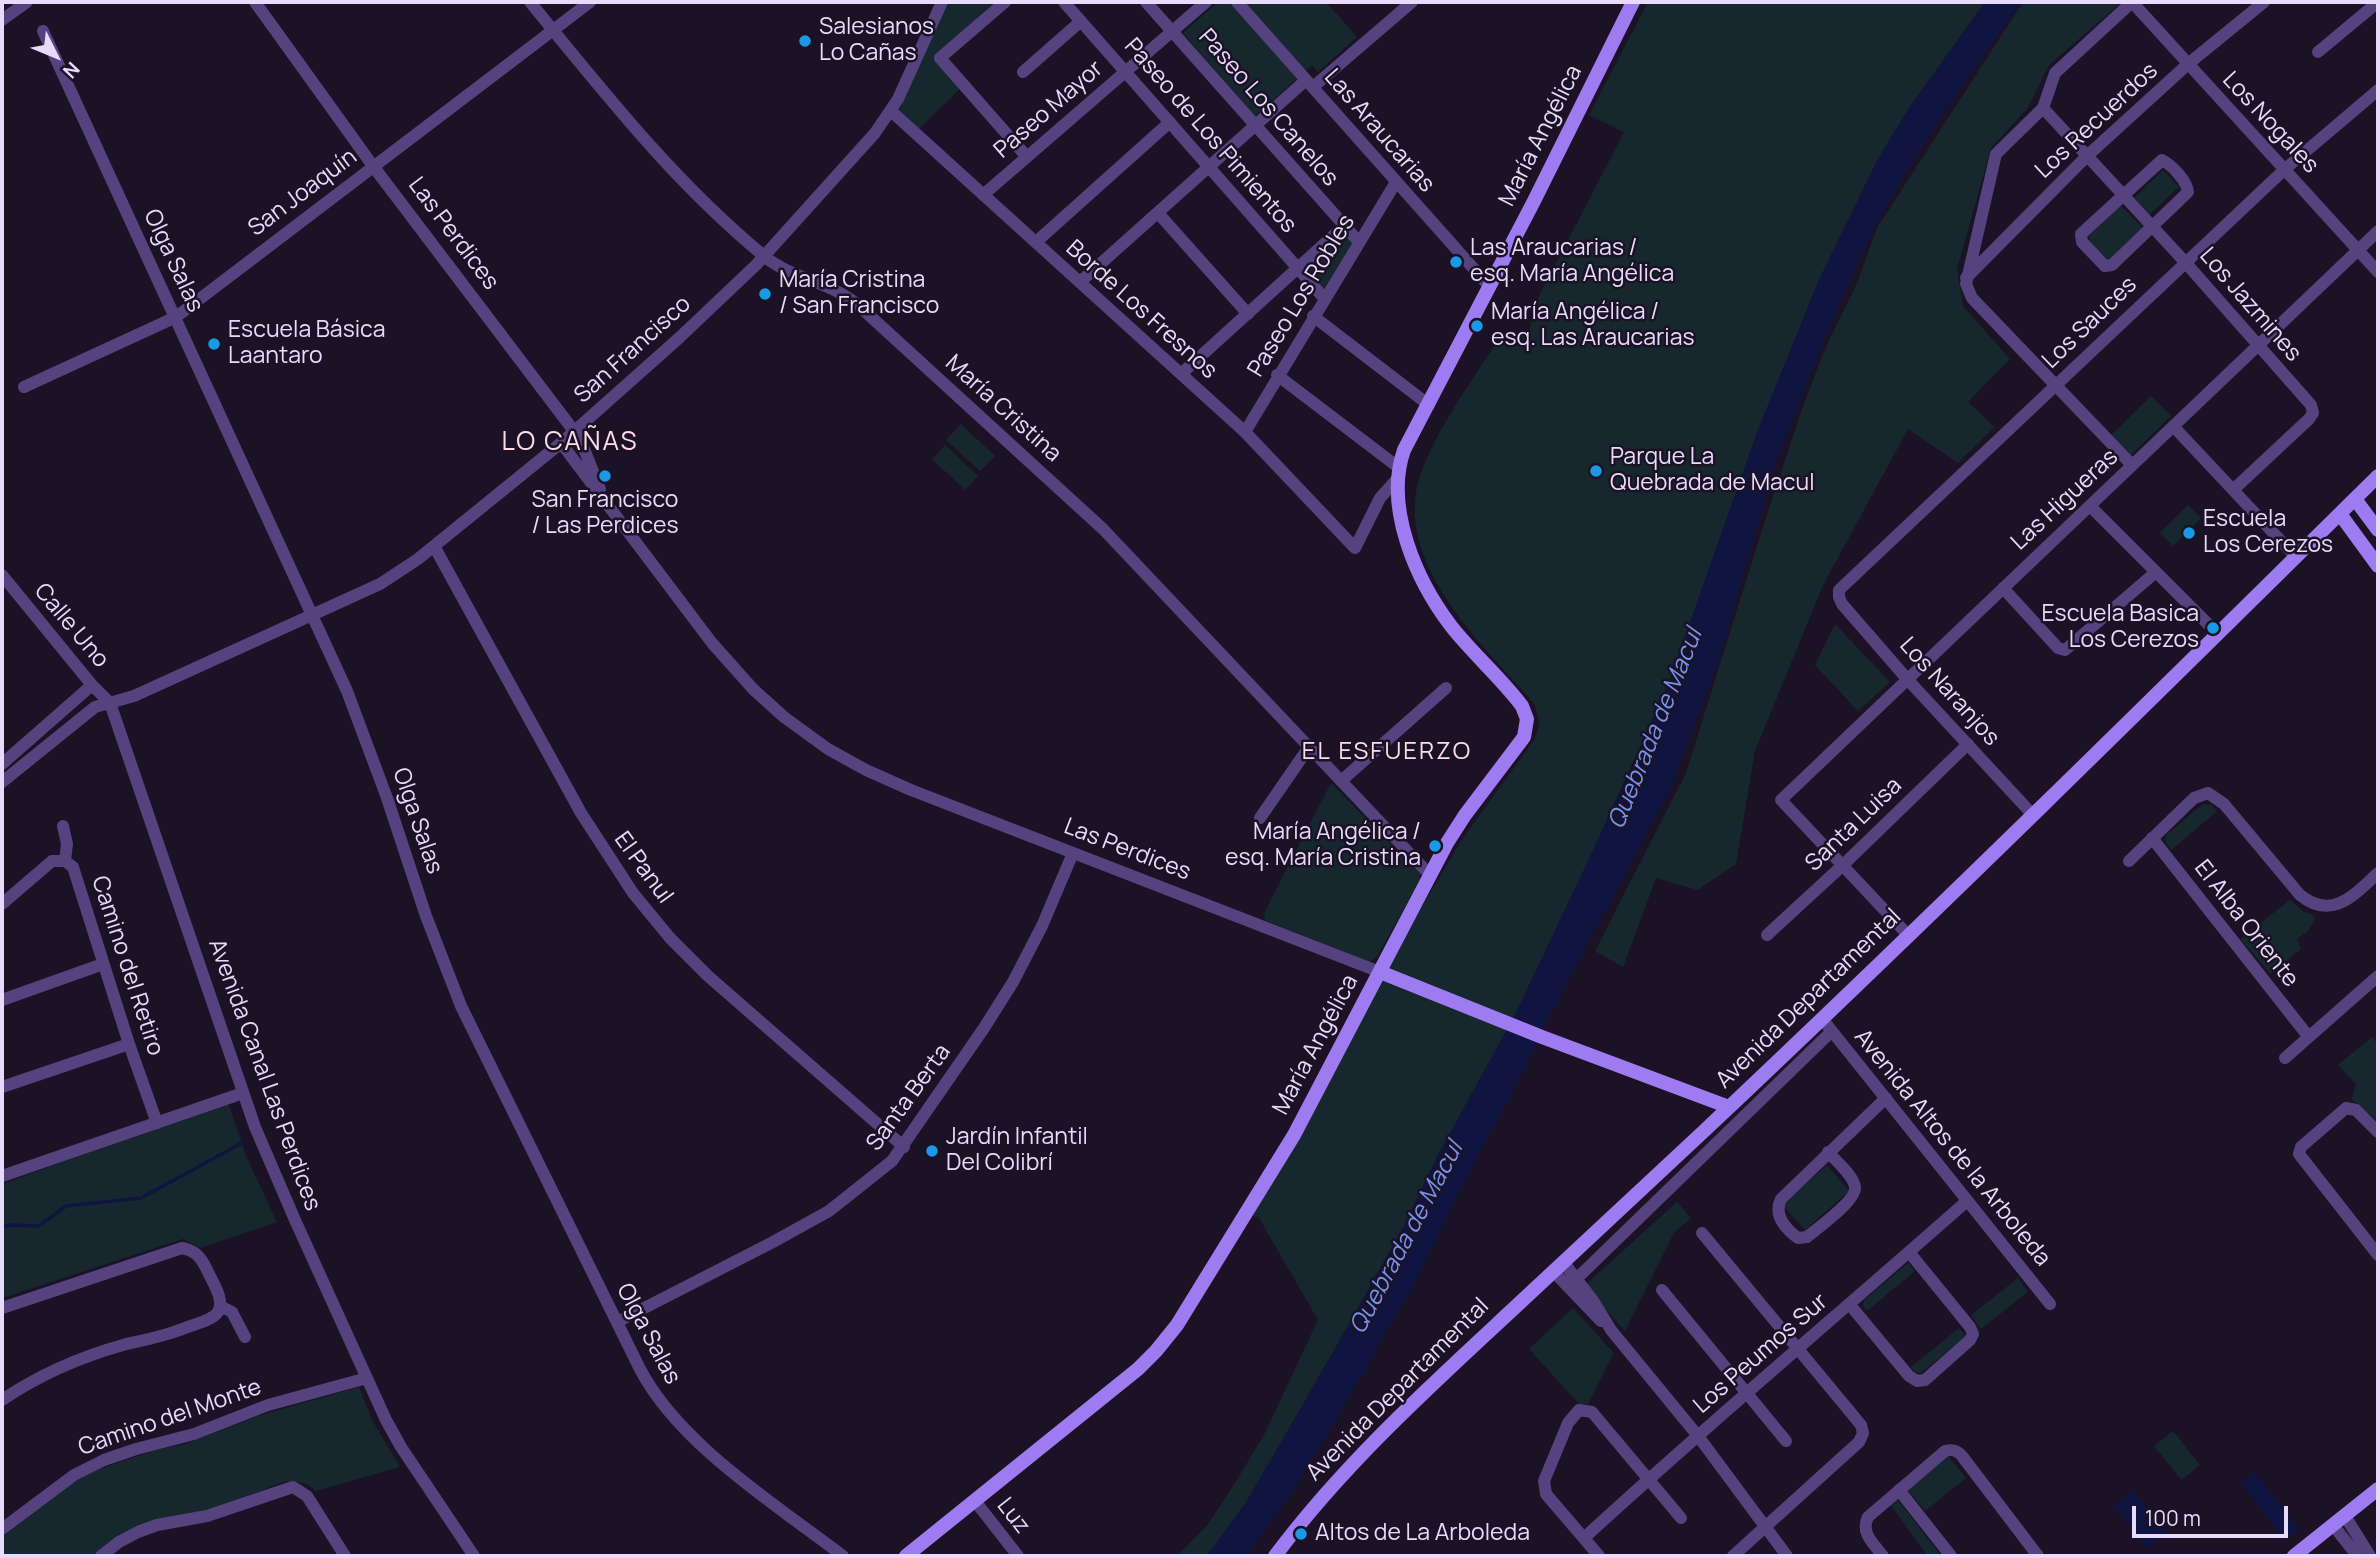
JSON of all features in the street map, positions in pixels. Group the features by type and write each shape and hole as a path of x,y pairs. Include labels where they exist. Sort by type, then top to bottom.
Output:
{"street":[{"path":"2,20 27,2"},
{"name":"Las Perdices","path":"255,2 373,166 580,439 603,499"},
{"name":"María Cristina","path":"530,2 664,163 764,256 781,267 833,288 858,305 1103,529 1430,875"},
{"name":"San Joaquín","path":"24,387 176,317 590,2"},
{"name":"San Francisco","path":"2,782 95,707 134,696 380,584 434,545 561,443 679,338 764,256 845,167 891,111 942,2"},
{"path":"1005,2 940,58 1027,157"},
{"name":"Paseo de Los Pimientos","path":"1064,2 1324,298"},
{"name":"Paseo Los Canelos","path":"1146,2 1359,242"},
{"name":"Paseo Mayor","path":"984,195 1206,2"},
{"name":"Las Araucarias","path":"1237,2 1490,287"},
{"path":"1080,282 1255,126 1412,2"},
{"name":"María Angélica","path":"906,1556 1138,1369 1167,1339 1294,1135 1455,829 1521,742 1527,719 1522,706 1460,637 1431,594 1407,541 1401,512 1398,473 1404,450 1490,287 1633,2"},
{"path":"2132,2 2054,73 2043,108 1996,154 1966,278 1968,292 1972,298 2133,465"},
{"name":"Los Nogales","path":"2132,2 2378,272"},
{"name":"Los Recuerdos","path":"1966,278 2087,156 2188,64 2264,2"},
{"path":"2318,52 2378,2"},
{"path":"1023,72 1081,22"},
{"name":"Olga Salas","path":"43,31 313,615 361,726 426,916 461,1006 646,1381 675,1420 735,1473 843,1556"},
{"name":"Los Sauces","path":"1839,594 1844,583 2185,262 2285,169 2378,90"},
{"name":"Los Jazmines","path":"2043,108 2185,262 2311,405 2313,413 2233,490"},
{"name":"Borde Los Fresnos","path":"891,111 1245,432 1355,548"},
{"path":"1036,242 1170,122"},
{"path":"2162,160 2187,184 2188,190 2151,227 2110,267 2103,265 2080,237 2162,160"},
{"name":"Paseo Los Robles","path":"1245,432 1396,181"},
{"path":"1158,212 1248,314"},
{"path":"1181,374 1344,226"},
{"name":"Las Higueras","path":"1843,865 1781,800 2378,231"},
{"path":"1313,316 1429,405"},
{"path":"1278,375 1398,473"},
{"path":"2173,426 2296,557"},
{"name":"Las Perdices","path":"561,443 724,658 753,690 797,728 845,759 888,780 1073,853 1542,1037 1729,1107"},
{"name":"María Angélica","path":"1355,548 1380,498 1398,473"},
{"name":"Avenida Departamental","path":"1275,1556 1350,1465 1462,1356 1559,1268 1822,1018 2378,476"},
{"path":"2355,499 2376,520"},
{"path":"2090,506 2218,634"},
{"path":"2340,514 2375,554"},
{"name":"El Panul","path":"434,545 581,813 639,901 670,938 708,976 904,1147"},
{"path":"2003,588 2058,648 2063,650 2068,649 2155,572"},
{"name":"Calle Uno","path":"2,575 92,685 110,702"},
{"name":"Los Naranjos","path":"1839,594 1842,604 1908,680 2033,815"},
{"path":"2,764 92,685"},
{"path":"1341,781 1446,688"},
{"name":"Avenida Canal Las Perdices","path":"110,702 243,1093 290,1209 401,1447 474,1556"},
{"name":"Santa Luisa","path":"1768,934 1968,744"},
{"path":"1260,818 1309,747"},
{"path":"2129,861 2194,798 2208,793 2224,804 2309,903 2329,907 2349,898 2378,873"},
{"path":"63,826 67,844 65,862"},
{"name":"El Alba Oriente","path":"2152,838 2308,1037"},
{"name":"Santa Berta","path":"617,1321 829,1211 883,1170 904,1147 1013,982 1042,926 1073,853"},
{"name":"Camino del Retiro","path":"2,904 48,863 57,860 65,862 75,871 129,1044 157,1123"},
{"path":"1843,865 1908,935"},
{"path":"2,1000 103,964"},
{"path":"2285,1058 2378,976"},
{"name":"Avenida Altos de la Arboleda","path":"1822,1018 2050,1304"},
{"name":"Avenida Departamental","path":"1572,1283 1832,1031"},
{"path":"2,1087 129,1044"},
{"path":"2,1176 243,1093"},
{"path":"1828,1152 1853,1181 1856,1187 1853,1197 1807,1237 1794,1236 1777,1209 1781,1199 1828,1152 1886,1098"},
{"path":"2378,1132 2356,1110 2350,1108 2343,1110 2303,1145 2299,1152 2378,1255"},
{"name":"Los Peumos Sur","path":"1584,1538 1966,1201"},
{"path":"1702,1233 1861,1426 1863,1433 1859,1442 1733,1556"},
{"path":"2,1308 182,1248 193,1251 200,1258 220,1299 220,1306 212,1317 164,1336 124,1345 64,1366 2,1399"},
{"path":"1850,1305 1909,1376 1917,1381 1925,1380 1970,1340 1973,1334 1970,1327 1909,1252"},
{"path":"1559,1268 1698,1436 1787,1556"},
{"path":"1662,1290 1786,1441"},
{"path":"220,1306 232,1312 245,1336"},
{"name":"Camino del Monte","path":"2,1529 74,1475 104,1460 136,1448 194,1434 268,1405 367,1378"},
{"path":"1599,1556 1546,1494 1544,1481 1568,1423 1583,1409 1596,1417 1681,1518"},
{"path":"1883,1556 1866,1533 1865,1522 1868,1517 1944,1451 1954,1450 1962,1456 2038,1556"},
{"path":"101,1556 119,1542 148,1528 207,1516 293,1487 307,1496 345,1556"},
{"path":"2294,1556 2378,1489"},
{"path":"1899,1490 1951,1556"},
{"name":"Luz","path":"975,1501 1018,1556"},
{"path":"2339,1521 2360,1553"}],"shaded area":[{"path":"949,2 995,2 935,58 961,88 919,129 899,110"},
{"path":"1218,2 1326,2 1357,37 1318,72 1312,65 1255,116 1183,33"},
{"name":"Parque La Quebrada de Macul","path":"1648,2 1985,2 1911,105 1878,159 1819,280 1758,430 1668,685 1516,1013 1437,1157 1404,1226 1247,1501 1207,1556 1177,1556 1208,1524 1265,1433 1318,1320 1259,1218 1252,1215 1388,964 1461,841 1534,740 1538,730 1538,717 1533,702 1467,627 1429,568 1418,537 1415,505 1421,473 1428,455 1499,338 1528,336 1537,300 1624,132 1589,115"},
{"path":"2023,2 2122,2 2049,65 2027,109 1991,148 1957,269 1963,306 2010,359 1968,402 1995,427 1958,463 1908,429 1823,585 1755,751 1736,864 1698,890 1656,878 1623,967 1595,951 1686,773 1761,533 1825,349 1857,283 1877,228"},
{"path":"2163,170 2179,187 2150,214 2134,198"},
{"path":"2119,204 2145,230 2111,262 2090,242 2088,234"},
{"path":"1343,230 1353,241 1325,290 1302,268"},
{"path":"2151,396 2171,416 2129,457 2109,437"},
{"path":"961,424 995,456 980,471 946,440"},
{"path":"945,445 978,476 965,490 932,459"},
{"path":"2188,505 2201,518 2173,546 2160,533"},
{"path":"1835,624 1890,682 1858,711 1815,665"},
{"path":"1331,783 1420,873 1420,880 1378,955 1370,962 1264,920 1265,911"},
{"path":"2203,804 2212,805 2217,811 2171,850 2165,842 2166,835"},
{"path":"2290,900 2304,912 2312,914 2315,919 2308,931 2297,939 2301,949 2271,974 2240,939"},
{"path":"2372,1037 2378,1045 2378,1121 2352,1100 2356,1084 2338,1065"},
{"path":"228,1102 246,1156 277,1222 200,1248 183,1239 2,1298 2,1184"},
{"path":"1827,1165 1849,1191 1805,1230 1782,1205"},
{"path":"1677,1202 1691,1218 1674,1233 1625,1331 1584,1286"},
{"path":"1908,1263 1915,1271 1867,1311 1863,1306 1864,1300"},
{"path":"2018,1278 2028,1292 1981,1329 1971,1315"},
{"path":"1573,1308 1614,1353 1588,1404 1579,1404 1529,1349"},
{"path":"1959,1328 1966,1336 1921,1373 1915,1372 1911,1367"},
{"path":"359,1387 372,1420 400,1467 316,1491 300,1482 282,1482 216,1508 132,1532 92,1556 2,1556 2,1537 66,1487 94,1471 155,1450 185,1444 261,1415"},
{"path":"2173,1431 2200,1465 2181,1480 2154,1446"},
{"path":"1948,1456 1966,1478 1925,1511 1907,1489"},
{"path":"1898,1500 1941,1556 1928,1556 1891,1506"}],"water":[{"name":"Quebrada de Macul","path":"1985,2 2021,2 1944,112 1898,185 1872,232 1823,342 1775,465 1720,656 1671,788 1549,1016 1451,1207 1423,1268 1322,1444 1288,1498 1246,1556 1207,1556 1247,1501 1328,1361 1404,1226 1437,1157 1516,1013 1668,685 1758,430 1819,280 1878,159 1911,105"},
{"path":"2255,1472 2299,1530 2285,1540 2241,1483"},
{"path":"2133,1490 2168,1533 2148,1549 2113,1506"}],"waterway":[{"path":"2,1227 39,1226 66,1206 141,1198 242,1143"}],"place":[{"name":"Salesianos Lo Cañas","path":"805,41"},
{"name":"Las Araucarias / esq. María Angélica","path":"1456,262"},
{"name":"María Cristina / San Francisco","path":"765,294"},
{"name":"María Angélica / esq. Las Araucarias","path":"1477,326"},
{"name":"Escuela Básica Laantaro","path":"214,344"},
{"name":"Parque La Quebrada de Macul","path":"1596,471"},
{"name":"San Francisco / Las Perdices","path":"605,476"},
{"name":"Escuela Los Cerezos","path":"2189,533"},
{"name":"Escuela Basica Los Cerezos","path":"2213,628"},
{"name":"María Angélica / esq. María Cristina","path":"1435,846"},
{"name":"Jardín Infantil Del Colibrí","path":"932,1151"},
{"name":"Altos de La Arboleda","path":"1301,1534"}],"district":[{"name":"LO CAÑAS","path":"570,443"},
{"name":"EL ESFUERZO","path":"1387,752"}]}
